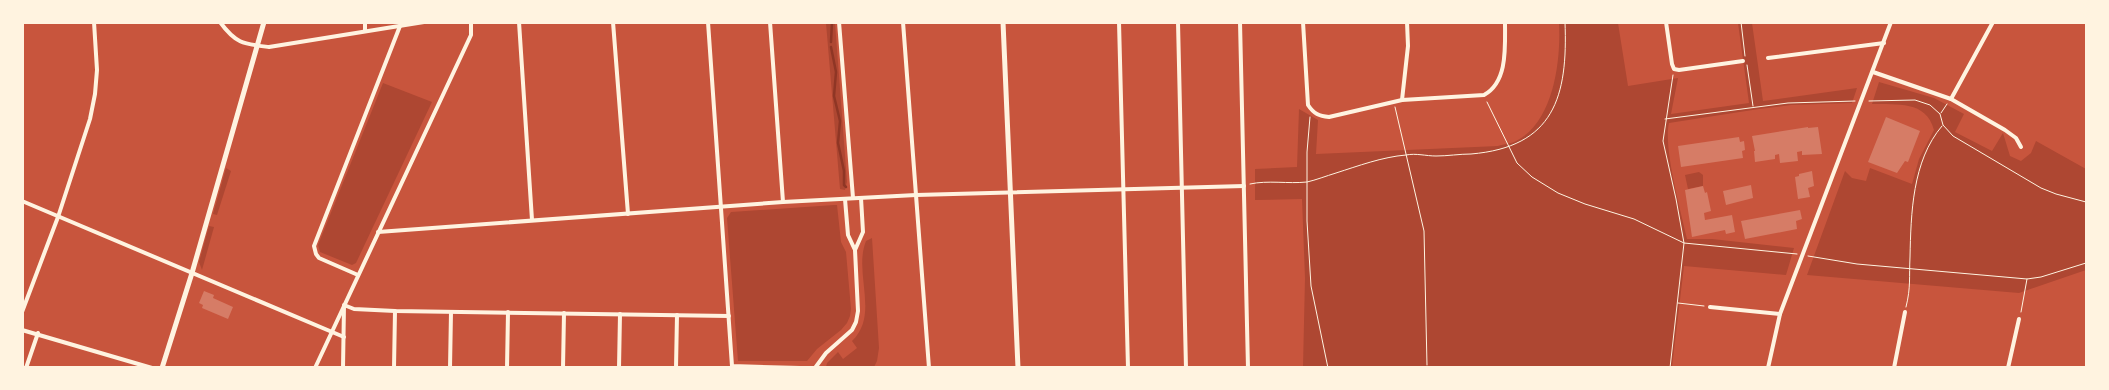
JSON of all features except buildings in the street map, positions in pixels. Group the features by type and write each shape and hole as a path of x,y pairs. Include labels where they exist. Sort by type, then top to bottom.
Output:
{"street":[{"path":"22,312 58,217 90,119 97,70 94,22"},
{"path":"220,22 232,37 244,44 269,47 424,22"},
{"path":"162,368 192,273 264,22"},
{"path":"364,31 365,22"},
{"path":"315,368 471,35 471,22"},
{"path":"519,22 532,220"},
{"path":"613,22 628,214"},
{"path":"708,22 732,366 800,368"},
{"path":"770,22 783,202"},
{"path":"839,22 853,198"},
{"path":"903,22 929,368"},
{"path":"1003,22 1018,368"},
{"path":"1119,22 1128,368"},
{"path":"1178,22 1186,368"},
{"path":"1240,22 1248,368"},
{"path":"1303,22 1308,105 1313,112 1329,117 1402,100 1484,95 1493,90 1501,74 1505,22"},
{"path":"1402,100 1408,46 1408,22"},
{"path":"1666,22 1674,69 1743,62"},
{"path":"1768,368 1780,314 1891,22"},
{"path":"1951,99 1993,22"},
{"path":"358,275 319,258 314,246 400,26"},
{"path":"1768,58 1884,43"},
{"path":"1873,72 1951,99 2005,130 2016,138 2021,146"},
{"path":"378,232 628,214 722,205 853,198 1244,186"},
{"path":"855,250 863,232 861,198"},
{"path":"816,368 826,353 852,330 856,322 859,302 855,250 848,234 845,199"},
{"path":"22,201 344,337"},
{"path":"344,305 354,309 451,312 729,316"},
{"path":"343,368 344,305"},
{"path":"1710,307 1780,314"},
{"path":"394,368 395,310"},
{"path":"450,368 451,312"},
{"path":"507,368 508,312"},
{"path":"1894,368 1905,312"},
{"path":"563,368 564,313"},
{"path":"619,368 620,314"},
{"path":"676,368 677,315"},
{"path":"2008,368 2019,319"},
{"path":"22,330 38,333 152,368"},
{"path":"26,368 38,333"}],"path":[{"path":"1244,186 1308,182 1372,162 1407,154 1438,156 1473,154 1508,147 1531,136 1542,125 1555,105 1564,71 1565,22"},
{"path":"1670,368 1684,243 1662,141 1674,69"},
{"path":"1484,95 1519,166 1558,193 1585,204 1634,219 1684,243 1803,255 1857,264 2028,279 2041,277 2086,263"},
{"path":"1940,114 1951,99"},
{"path":"1665,119 1788,103 1915,100 1930,106 1940,114 1943,125 1953,136 2041,188 2086,202"},
{"path":"1393,102 1424,231 1427,365"},
{"path":"1313,112 1308,131 1311,286 1328,368"},
{"path":"1905,312 1911,289 1910,259 1918,176 1922,159 1943,125"},
{"path":"2019,319 2028,279"},
{"path":"1678,303 1710,307"}],"shaded area":[{"path":"826,23 835,23 847,182 845,190 840,189"},
{"path":"1559,23 1618,23 1628,86 1678,78 1671,114 1749,103 1738,23 1752,23 1763,101 1857,88 1852,103 1791,105 1669,123 1668,147 1670,163 1687,239 1712,239 1794,248 1786,275 1684,266 1672,367 1303,367 1305,278 1302,199 1255,200 1255,169 1297,167 1299,109 1318,120 1316,154 1498,146 1512,143 1529,132 1539,120 1547,105 1556,72"},
{"path":"1879,82 1934,98 1964,114 1955,132 1992,151 2003,133 2010,156 2021,161 2031,153 2036,141 2086,169 2086,270 2019,293 1807,275 1845,171 1852,178 1866,181 1870,168 1912,184 1919,159 1934,130 1930,120 1917,109 1900,105 1872,104"},
{"path":"383,83 432,102 356,263 352,265 320,252 318,245"},
{"path":"226,168 231,171 217,215 213,214"},
{"path":"1699,172 1703,175 1703,186 1688,189 1685,175"},
{"path":"837,205 841,242 846,252 851,309 847,323 817,349 807,361 738,361 727,218 731,212"},
{"path":"209,226 214,227 202,270 199,262"},
{"path":"872,238 879,348 877,361 874,367 826,367 827,363 838,352 843,359 857,348 852,341 860,330 864,318 863,253 866,241"}],"waterway":[{"path":"831,42 832,22"},
{"path":"831,47 836,72 834,96 840,121 838,143 844,171 844,185 846,187"}]}
